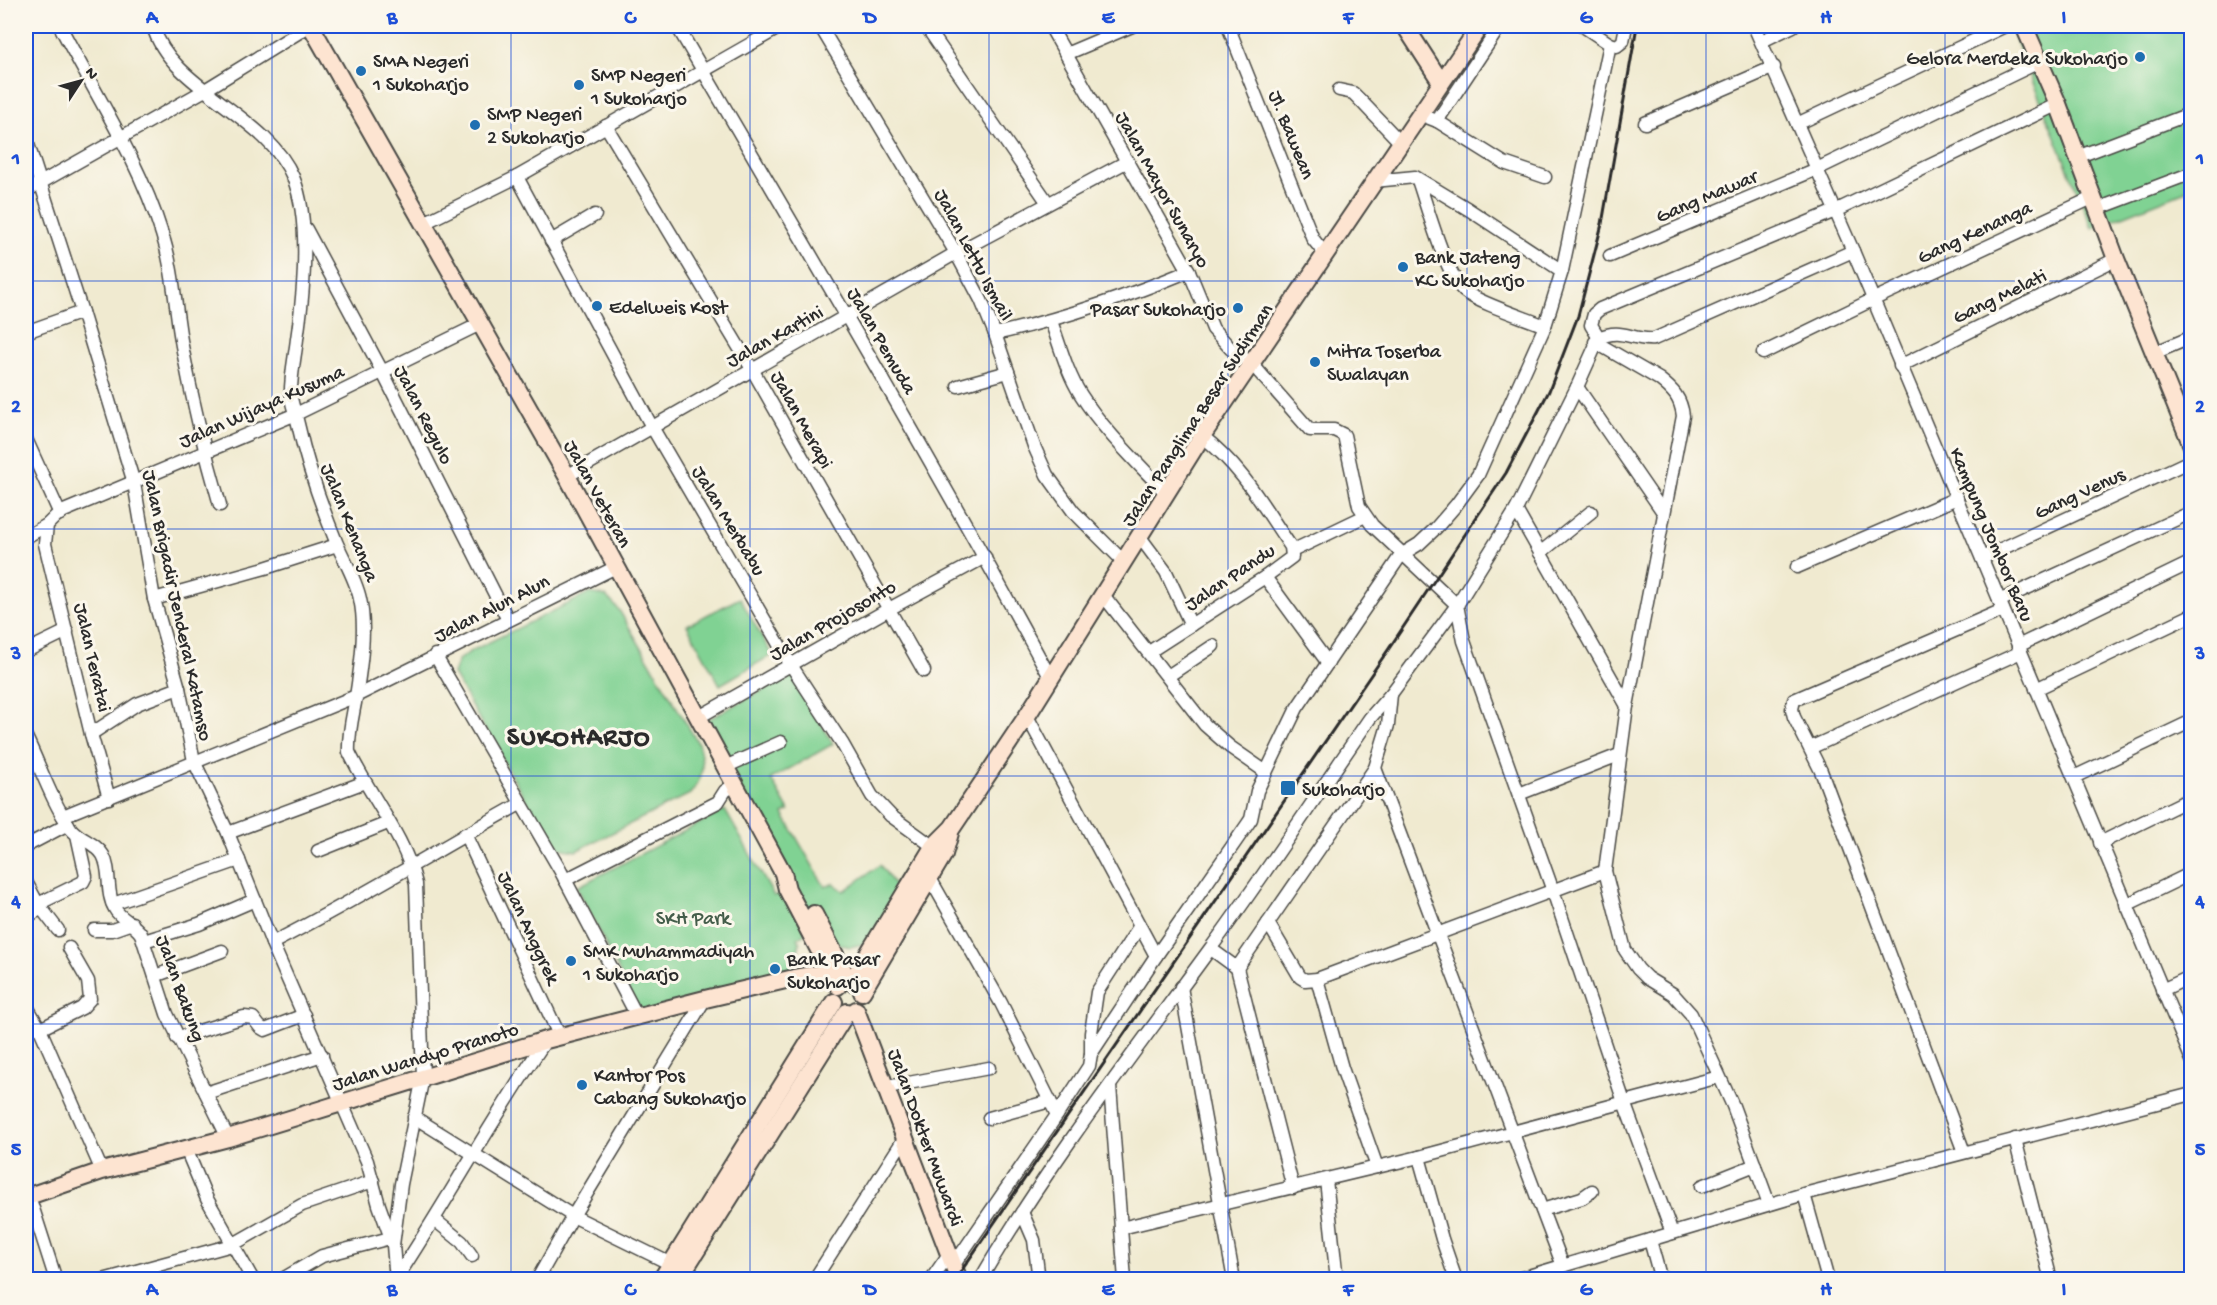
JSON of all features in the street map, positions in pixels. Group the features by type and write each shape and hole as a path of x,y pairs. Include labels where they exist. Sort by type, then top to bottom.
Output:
{"main road":[{"name":"Jalan Veteran","path":"310,26 567,476 783,873 784,883 846,990"},
{"path":"1405,26 1441,82"},
{"name":"Jalan Panglima Besar Sudirman","path":"661,1280 683,1273 846,990 1027,716 1202,436 1480,26"},
{"path":"2024,26 2041,61 2116,259 2192,446"},
{"name":"Jalan Wandyo Pranoto","path":"27,1197 102,1171 228,1138 553,1038 637,1016 794,978 846,990"},
{"name":"Jalan Dokter Muwardi","path":"846,990 887,1088 953,1266"}],"street":[{"path":"60,26 121,137 162,234 182,345 220,505"},
{"name":"Jalan Kenanga","path":"153,26 161,46 171,58 205,90 251,126 280,157 292,175 300,198 305,228 299,326 291,398 306,461 337,545 361,600 363,632 349,741 350,752 411,865 416,884 423,1077 391,1242"},
{"path":"26,191 205,90 310,26"},
{"name":"Jalan Pemuda","path":"677,26 848,316 986,557 1050,677"},
{"path":"424,223 517,177 782,26"},
{"name":"Jalan Lettu Ismail","path":"820,26 956,253 981,300 1034,446 1047,475 1073,511 1124,562"},
{"path":"926,26 1048,203"},
{"name":"Jalan Mayor Sunaryo","path":"1050,26 1189,271 1213,329 1231,349 1252,364 1310,430 1334,430 1344,435 1359,506 1365,516"},
{"path":"1066,54 1132,26"},
{"name":"Jl. Bawean","path":"1228,26 1314,239 1325,254"},
{"path":"1437,121 1500,26"},
{"path":"1583,26 1610,44 1617,46 1623,41 1626,26"},
{"name":"Kampung Jombor Baru","path":"1754,26 1853,251 2192,1060"},
{"path":"1762,41 1793,26"},
{"path":"1797,124 2005,26"},
{"path":"1091,1054 1251,819 1257,790 1297,708 1401,555 1419,544 1436,528 1478,475 1545,326 1562,271 1610,44"},
{"name":"Gang Mawar","path":"1610,256 1817,169 2041,61"},
{"path":"1645,123 1774,67"},
{"path":"1339,90 1353,93 1400,142"},
{"path":"1769,1204 1736,1115 1691,1014 1673,994 1647,978 1631,961 1625,950 1605,871 1627,706 1683,416 1682,403 1676,394 1659,379 1597,340 1591,325 1594,314 1600,309 1835,212 2058,104"},
{"path":"2077,157 2192,112"},
{"path":"1419,114 1437,121 1504,163 1545,177"},
{"name":"Jalan Merapi","path":"606,126 752,369 924,671"},
{"name":"Jalan Brigadir Jenderal Katamso","path":"26,138 134,483 154,599 179,688 194,761 228,833 272,942 368,1161 391,1242"},
{"name":"Jalan Kartini","path":"567,476 956,253 1128,160"},
{"name":"Gang Kenanga","path":"1763,353 1872,300 2095,203 2192,173"},
{"name":"Jalan Merbabu","path":"517,177 652,427 791,665 842,743 872,796 891,816 939,850"},
{"path":"1374,181 1413,179 1468,209 1562,271"},
{"path":"1413,179 1457,283 1466,292 1481,300 1545,326"},
{"path":"551,241 595,215"},
{"name":"Jalan Regulo","path":"305,228 382,372 508,620"},
{"path":"980,1280 1022,1212 1181,987 1211,949 1370,718 1391,694 1457,605 1516,510 1577,387 1597,340 1612,333 1640,339 1654,339 1853,251"},
{"name":"Gang Melati","path":"1900,366 2116,259"},
{"path":"995,334 1052,321 1126,296 1189,271"},
{"path":"26,333 82,312"},
{"path":"1052,321 1066,364 1080,394 1116,440 1166,493"},
{"name":"Jalan Wijaya Kusuma","path":"26,537 47,525 60,514 296,414 480,324"},
{"path":"2154,353 2192,337"},
{"path":"958,386 1008,372"},
{"path":"1577,387 1663,512"},
{"name":"Jalan Pandu","path":"1149,652 1292,557 1292,551 1233,463 1202,436"},
{"path":"26,439 60,514"},
{"name":"Gang Venus","path":"1983,558 2192,460"},
{"path":"1797,567 1957,498"},
{"path":"1516,510 1627,706"},
{"path":"1540,553 1591,512"},
{"path":"1964,1152 1829,791 1792,714 1794,700 2001,605 2192,512"},
{"path":"1292,551 1365,516 1401,555 1457,605 1464,641 1554,891 1624,1102 1672,1233"},
{"name":"Jalan Teratai","path":"47,525 45,544 91,734 109,798"},
{"path":"1140,537 1166,572 1191,625"},
{"path":"154,599 337,545"},
{"name":"Jalan Projosonto","path":"699,717 889,609 986,557"},
{"path":"1810,748 2020,649 2192,562"},
{"name":"Jalan Alun Alun","path":"616,567 435,655 565,880 637,1016"},
{"path":"1265,577 1328,663"},
{"path":"1103,595 1205,725 1217,737 1266,772"},
{"path":"2036,688 2192,615"},
{"path":"26,651 67,631"},
{"path":"1168,676 1213,646"},
{"path":"26,846 65,820 109,798 356,696 435,655"},
{"path":"91,734 137,705 179,688"},
{"path":"1237,968 1374,768 1388,725 1391,694"},
{"path":"1370,718 1382,715 1388,725"},
{"path":"1027,716 1156,956"},
{"path":"2074,777 2192,721"},
{"path":"26,737 65,820 77,835 95,846 102,854 113,904 239,860"},
{"path":"725,767 781,742"},
{"path":"1519,794 1619,755"},
{"path":"1374,768 1563,1266"},
{"path":"228,833 365,782"},
{"path":"565,880 718,802 737,790"},
{"path":"2100,843 2192,798"},
{"path":"272,942 342,907 520,804"},
{"path":"318,851 388,823"},
{"name":"Jalan Anggrek","path":"465,834 553,1038"},
{"path":"26,917 40,906 79,886 85,879 77,835"},
{"path":"926,871 1001,1003 1057,1115"},
{"path":"1268,923 1300,977 1305,980 1317,979 1605,871"},
{"path":"2126,905 2192,873"},
{"path":"26,882 58,930"},
{"path":"144,940 199,924 255,900"},
{"name":"Jalan Bakung","path":"113,904 117,913 132,922 144,940 166,1014 228,1138"},
{"path":"94,930 112,930 132,922"},
{"path":"931,1280 953,1266 1089,1066 1097,992 1139,927"},
{"path":"40,1029 82,1008 90,999 88,981 69,948"},
{"path":"1211,949 1237,968 1293,1188"},
{"path":"155,976 222,951"},
{"path":"2162,990 2192,976"},
{"path":"1317,979 1342,1068 1377,1167"},
{"path":"1181,987 1234,1280"},
{"path":"537,1280 573,1216 705,999"},
{"path":"26,1005 40,1029 102,1171"},
{"path":"177,1038 244,1017 254,1018 260,1028 265,1030 304,1015"},
{"path":"396,1279 435,1220 508,1096 553,1038"},
{"path":"206,1093 322,1055"},
{"path":"887,1088 989,1068"},
{"path":"1121,1228 1419,1157 1719,1077"},
{"path":"1110,1086 1125,1280"},
{"path":"1515,1280 1804,1194 2192,1094"},
{"path":"989,1118 1050,1101"},
{"path":"414,1117 573,1216 683,1273"},
{"path":"814,1280 904,1139"},
{"path":"2015,1139 2051,1280"},
{"path":"186,1149 207,1199 253,1280"},
{"path":"1419,1157 1456,1280"},
{"path":"1702,1186 1755,1166"},
{"path":"1326,1180 1337,1280"},
{"path":"103,1280 232,1245 302,1205 374,1181"},
{"path":"1542,1210 1582,1198 1592,1191"},
{"path":"1804,1194 1828,1280"},
{"path":"27,1197 56,1280"},
{"path":"1022,1212 1034,1239 1039,1280"},
{"path":"435,1220 462,1242 472,1256"},
{"path":"1650,1240 1661,1280"},
{"path":"281,1280 322,1256 391,1242 396,1279"}],"green space":[{"path":"2010,26 2191,26 2191,189 2092,228"},
{"path":"590,593 606,596 619,610 698,743 702,770 690,794 576,851 558,848 548,838 453,674 458,660 473,650"},
{"path":"740,598 772,655 720,685 687,625"},
{"path":"793,674 833,744 771,779 789,811 783,814 825,887 833,883 844,891 880,865 894,884 920,850 931,857 868,943 850,947 818,938 705,721"},
{"name":"SKH Park","path":"725,810 774,896 785,891 806,932 798,938 800,942 793,973 641,1015 577,887"}],"railway":[{"path":"955,1280 1388,650 1506,473 1549,391 1578,316 1602,224 1637,26"}],"place":[{"name":"Gelora Merdeka Sukoharjo","path":"2140,57"},
{"name":"SMA Negeri 1 Sukoharjo","path":"361,71"},
{"name":"SMP Negeri 1 Sukoharjo","path":"579,85"},
{"name":"SMP Negeri 2 Sukoharjo","path":"475,125"},
{"name":"Bank Jateng KC Sukoharjo","path":"1403,267"},
{"name":"Edelweis Kost","path":"597,306"},
{"name":"Pasar Sukoharjo","path":"1238,308"},
{"name":"Mitra Toserba Swalayan","path":"1315,362"},
{"name":"Sukoharjo","path":"1288,788"},
{"name":"SMK Muhammadiyah 1 Sukoharjo","path":"571,961"},
{"name":"Bank Pasar Sukoharjo","path":"775,969"},
{"name":"Kantor Pos Cabang Sukoharjo","path":"582,1085"}],"district":[{"name":"SUKOHARJO","path":"579,735"}]}
